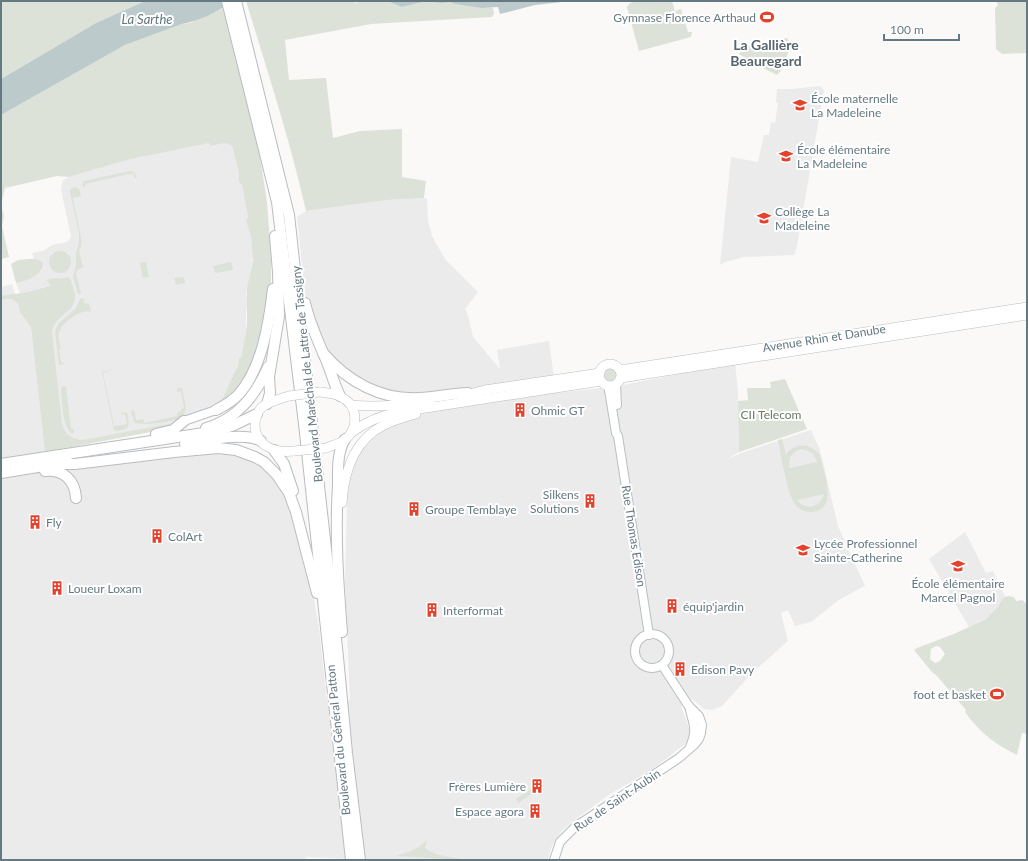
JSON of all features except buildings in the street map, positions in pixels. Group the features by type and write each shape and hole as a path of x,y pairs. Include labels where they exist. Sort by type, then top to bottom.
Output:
{"highway":[{"name":"Boulevard Maréchal de Lattre de Tassigny","path":"227,1 239,32 289,215 295,258 347,753"},
{"name":"Boulevard Maréchal de Lattre de Tassigny","path":"236,1 239,32 277,202 304,424 325,619"},
{"path":"261,133 276,242 279,316 272,358 270,393 267,404"},
{"path":"216,410 229,403 238,395 246,385 257,362 270,313 274,284 273,252 276,242"},
{"path":"295,258 299,262 308,318 340,396"},
{"path":"323,353 352,380 386,395 401,398 419,398 456,393 468,397"},
{"path":"153,440 156,436 210,427 240,410 261,384 272,358"},
{"path":"1,464 217,431 258,414"},
{"path":"125,445 135,438 173,430 184,421"},
{"path":"61,464 74,460 232,437 248,436 261,441"},
{"path":"347,753 349,731 336,538 338,467 342,444 348,436"},
{"path":"5,472 61,464 75,464 196,449 218,448 244,452 264,462 282,481 293,505 320,609 325,619"},
{"path":"274,450 282,460 286,470 298,511 305,547"},
{"path":"5,472 19,473 50,470 62,473 68,477 74,486 76,498"},
{"name":"Boulevard du Général Patton","path":"325,619 352,827 360,860"},
{"name":"Boulevard du Général Patton","path":"347,753 352,827 351,860"}],"main road":[{"name":"Avenue Rhin et Danube","path":"611,379 1027,307"},
{"name":"Avenue Rhin et Danube","path":"468,397 611,379 1027,315"},
{"path":"348,436 355,418 351,405 340,396 320,392 290,396 267,404 258,414 256,419 256,429 261,441 265,445 280,452 294,452 326,448 335,445 348,436 365,424 388,414 447,405"},
{"path":"351,405 398,406 458,396 468,397"},
{"path":"337,566 340,558 344,483 346,471 355,452 368,436 395,420 447,405 468,397"}],"street":[{"name":"Rue Thomas Edison","path":"611,379 610,396 616,433 618,436 649,635"},
{"path":"184,421 216,410"},
{"path":"656,634 662,637 668,646 668,656 662,665 652,668 646,667 638,661 636,656 638,641 649,635 656,634"},
{"name":"Rue de Saint-Aubin","path":"554,860 560,842 575,827 679,758 699,739 702,725 699,716 688,705 662,665"}],"shaded area":[{"path":"820,86 824,90 796,251 794,255 744,257 725,262 720,265 731,157 758,162 764,135 769,135 771,122 775,123 778,103 776,102 777,89"},
{"path":"209,142 210,146 226,143 232,146 248,217 246,221 251,237 253,256 246,296 253,296 253,308 246,309 246,327 248,327 245,334 252,336 246,359 239,358 237,366 239,367 238,370 236,369 220,404 180,422 56,449 30,317 16,283 31,278 42,269 42,263 34,259 32,253 43,251 52,245 67,242 71,237 61,189 63,180 71,176 131,159"},
{"path":"427,198 428,220 432,236 445,259 478,292 465,309 468,315 473,337 500,369 497,350 549,341 556,393 618,386 735,363 738,390 739,452 726,460 741,453 811,430 820,450 838,526 865,586 840,599 811,622 795,626 788,610 781,613 788,641 754,671 722,706 713,710 704,709 692,699 681,706 690,731 689,738 685,744 653,769 607,796 571,823 556,839 551,848 548,860 374,860 306,857 305,860 1,860 1,475 222,451 256,459 275,475 288,498 309,572 319,628 327,702 350,700 345,583 347,500 351,471 358,453 379,432 390,426 419,415 447,408 468,391 414,397 370,386 343,367 327,349 311,316 305,293 297,217 306,211 387,200"},
{"path":"12,284 21,314 31,328 45,452 1,460 1,287"},
{"path":"965,532 986,573 993,571 1010,607 969,627 929,559"}],"green space":[{"path":"1,1 145,1 96,23 1,79"},
{"path":"246,1 352,1 355,3 361,1 387,1 402,7 427,1 450,2 455,4 493,8 494,14 492,17 371,24 285,40 289,80 326,78 333,138 360,131 402,129 402,177 426,181 424,198 387,200 306,211 286,132"},
{"path":"636,1 672,1 675,11 681,9 688,32 692,32 691,37 639,51 627,7 630,3"},
{"path":"996,1 1027,1 1027,53 1002,54 996,49 995,8 998,5"},
{"path":"224,8 245,83 260,157 267,202 271,257 271,281 268,307 256,360 241,389 220,404 237,369 239,358 241,358 247,327 247,288 253,260 251,237 246,221 248,217 232,146 226,143 210,146 209,143 131,159 68,177 57,176 5,188 1,205 1,115 125,45 182,24 190,23"},
{"path":"787,38 790,43 787,56 780,72 777,75 739,54 745,47"},
{"path":"130,171 134,172 137,178 135,178 133,173 85,184 85,187 83,187 82,184 84,181"},
{"path":"74,187 79,189 81,196 73,198 82,243 79,250 83,267 77,270 76,273 81,294 78,294 73,277 79,242 79,233 70,192"},
{"path":"1,205 4,216 2,226 9,257 1,259"},
{"path":"60,251 68,254 71,262 68,270 60,273 52,270 49,262 52,254"},
{"path":"37,259 43,264 40,272 33,277 16,283 11,264 18,260"},
{"path":"146,262 149,277 143,278 140,263"},
{"path":"231,262 233,270 215,273 213,266"},
{"path":"183,277 185,283 176,285 174,278"},
{"path":"70,278 75,294 74,303 56,322 52,332 62,424 67,434 76,439 83,440 179,422 172,428 45,452 31,328 20,313 17,303 11,299 1,300 1,296 28,292 50,286 47,280"},
{"path":"83,298 85,304 89,303 91,312 82,312 67,321 60,329 59,337 61,349 59,349 61,362 65,364 59,365 55,333 56,328 59,323 76,308 80,299"},
{"path":"610,366 616,369 619,375 616,381 610,384 604,381 601,375 604,369"},
{"path":"117,368 103,373 114,426 127,424 125,414 121,415 121,413 127,412 129,424 124,430 114,431 102,372"},
{"name":"CII Telecom","path":"785,379 807,429 739,452 738,401 748,400 747,388 771,388 770,382"},
{"path":"66,386 71,429 74,429 73,434 67,427 63,413 61,387"},
{"path":"177,388 182,388 186,409 183,418 150,424 134,422 131,411 134,410 136,420 143,419 144,423 177,416 177,413 184,408 181,391 177,392"},
{"path":"782,439 786,455 798,446 807,446 812,448 820,455 828,489 825,505 820,510 806,512 800,509 792,499 778,440","holes":["801,449 811,452 815,456 817,462 790,468 789,462 791,456","824,494 822,499 816,505 808,507 804,506 797,500"]},
{"path":"1008,596 1014,597 1016,601 1022,600 1027,606 1027,734 1022,733 1017,755 1002,747 976,726 965,712 966,710 914,650 986,619 998,607 1003,598","holes":["936,646 940,647 945,654 940,661 935,663 930,659 931,649"]},
{"path":"531,789 533,793 518,803 516,799"},
{"path":"426,840 425,848 430,851 439,855 464,860 396,856 417,848"}],"water":[{"name":"La Sarthe","path":"145,1 233,1 221,9 202,18 125,45 1,115 1,79 96,23"},
{"path":"387,1 427,1 402,7"},
{"path":"427,1 571,1 535,5 500,14 498,7 482,8 450,2 441,3"}],"place":[{"name":"Gymnase Florence Arthaud","path":"767,17"},
{"name":"École maternelle La Madeleine","path":"800,105"},
{"name":"École élémentaire La Madeleine","path":"786,156"},
{"name":"Collège La Madeleine","path":"764,218"},
{"name":"Ohmic GT","path":"520,410"},
{"name":"Silkens Solutions","path":"590,501"},
{"name":"Groupe Temblaye","path":"414,509"},
{"name":"Fly","path":"35,522"},
{"name":"ColArt","path":"157,536"},
{"name":"Lycée Professionnel Sainte-Catherine","path":"803,550"},
{"name":"École élémentaire Marcel Pagnol","path":"958,566"},
{"name":"Loueur Loxam","path":"57,588"},
{"name":"équip'jardin","path":"672,606"},
{"name":"Interformat","path":"432,610"},
{"name":"Edison Pavy","path":"680,669"},
{"name":"foot et basket","path":"997,694"},
{"name":"Frères Lumière","path":"537,786"},
{"name":"Espace agora","path":"535,811"}],"district":[{"name":"La Gallière Beauregard","path":"766,52"}]}
